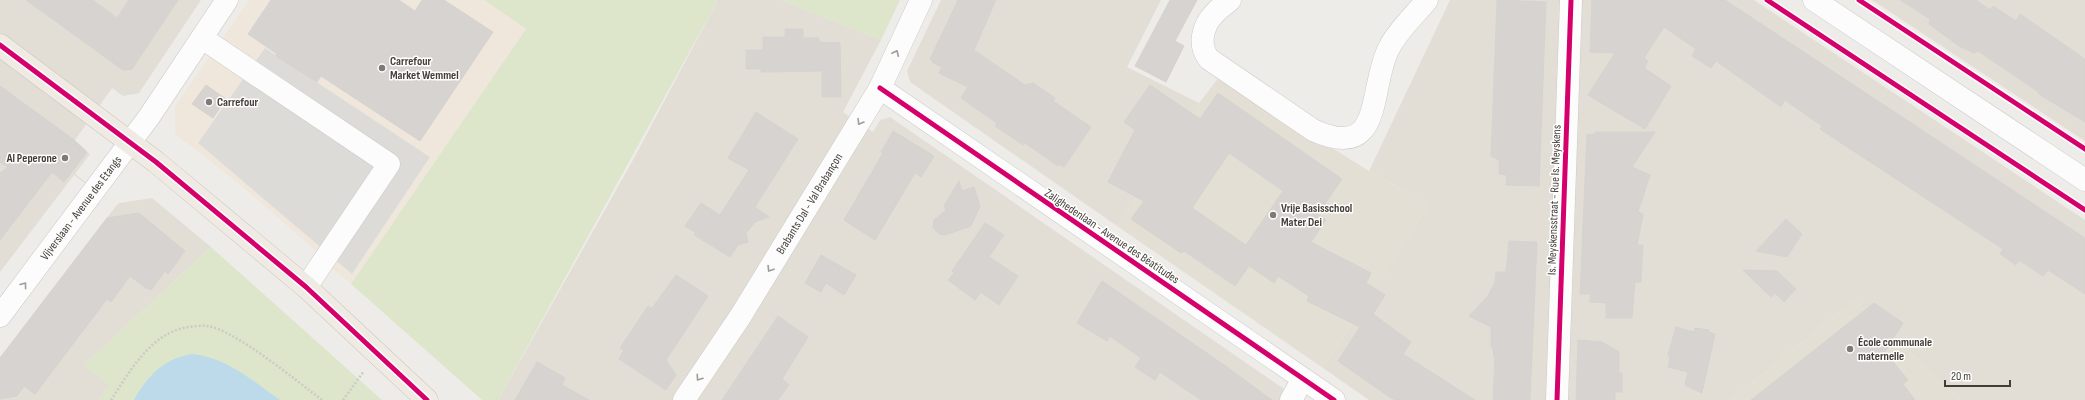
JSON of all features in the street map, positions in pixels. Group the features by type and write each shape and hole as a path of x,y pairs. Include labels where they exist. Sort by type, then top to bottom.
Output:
{"main road":[{"path":"0,45 156,162 306,287 427,400"}],"street":[{"name":"Vijverslaan - Avenue des Etangs","path":"0,316 130,144 227,0"},
{"name":"Brabants Dal - Val Brabançon","path":"684,400 740,317 880,88 921,0"},
{"path":"1230,0 1214,14 1202,37 1203,52 1209,59 1313,130 1328,137 1337,138 1351,137 1361,133 1368,124 1381,66 1389,48 1398,32 1413,18 1427,0"},
{"path":"1406,0 1414,2 1421,0"},
{"name":"Is. Meyskensstraat - Rue Is. Meyskens","path":"1557,400 1571,0"},
{"path":"1814,0 2085,180"},
{"path":"202,38 389,164 306,287"},
{"name":"Zalighedenlaan - Avenue des Béatitudes","path":"880,88 1334,400"},
{"path":"1291,400 1303,379"}],"path":[{"path":"111,400 131,370 149,348 165,335 177,330 208,326 233,336 322,400"},
{"path":"343,400 377,352"}],"shaded area":[{"path":"0,0 201,0 139,93 123,96 112,88 75,140 75,143 90,154 75,174 116,206 74,175 0,272"},
{"path":"249,0 484,0 526,29 351,284 327,265 315,253 315,250 238,183 175,134 175,106"},
{"path":"718,0 781,0 881,40 843,112 873,132 880,120 890,117 1300,400 498,400 633,160"},
{"path":"941,0 1161,0 1127,67 1199,103 1117,226 910,82 907,71"},
{"path":"1450,0 1754,0 2085,220 2085,400 1957,400 1959,398 1854,300 1731,400 1369,400 1323,368 1429,205 1369,171"},
{"path":"1872,0 2085,0 2085,141"},
{"name":"Carrefour","path":"265,48 430,157 352,274 198,143"},
{"name":"Vrije Basisschool Mater Dei","path":"1219,77 1369,171 1429,205 1323,368 1117,226 1199,103"},
{"path":"152,198 211,247 84,365 110,385 99,400 0,400 0,358 119,203"},
{"name":"École communale maternelle","path":"1854,300 1959,398 1957,400 1731,400"}],"green space":[{"path":"484,0 718,0 498,400 482,400 351,284 526,29"},
{"path":"781,0 900,0 881,40"},
{"path":"211,247 382,400 99,400 110,385 84,365"}],"water":[{"path":"192,354 204,356 228,365 280,400 134,400 151,376 165,364 182,356"}],"building":[{"path":"26,0 93,0 117,18 129,0 178,0 132,69 123,70"},
{"name":"Carrefour Market Wemmel","path":"271,0 399,0 415,11 422,0 444,0 493,32 420,141 321,76 317,82 276,56 277,54 248,34"},
{"path":"958,0 996,0 974,50 1025,85 1033,83 1055,98 1053,101 1091,127 1064,167 1059,164 1058,166 1025,143 1023,145 995,126 997,123 961,98 968,87 939,73 942,67 932,62 933,61 930,59"},
{"path":"1170,0 1197,0 1175,41 1184,46 1166,82 1135,66"},
{"path":"1497,0 1546,2 1539,186 1506,185 1507,175 1499,174 1499,160 1491,156"},
{"path":"1592,0 1725,0 2085,238 2085,294 2048,270 2043,276 2019,260 2016,265 2000,254 2003,249 1820,129 1822,126 1785,100 1781,107 1716,61 1711,68 1692,56 1696,49 1664,27 1644,58 1648,61 1644,68 1671,86 1645,129 1588,95 1615,53 1590,52"},
{"path":"1900,0 1976,0 1990,10 1993,6 2016,21 2020,14 2085,59 2085,122 2040,95 2037,91 1978,51 1974,53 1959,46 1929,24 1930,19"},
{"path":"785,29 803,29 803,38 819,38 819,42 840,43 841,97 822,97 822,71 761,72 761,69 746,69 746,50 763,50 763,37 785,37"},
{"name":"Carrefour","path":"206,85 226,99 213,118 192,104"},
{"path":"1150,85 1200,119 1218,93 1342,179 1318,214 1326,220 1311,242 1371,273 1366,283 1385,295 1373,314 1411,342 1403,354 1475,400 1396,400 1391,398 1338,361 1360,327 1307,301 1309,296 1278,276 1274,283 1249,266 1235,286 1184,251 1181,253 1131,219 1144,201 1108,182 1135,130 1124,122","holes":["1229,153 1283,191 1246,245 1192,208"]},
{"path":"0,86 73,139 87,152 64,182 52,172 0,240 0,173 8,167 0,162"},
{"path":"756,112 798,139 755,207 769,217 755,222 746,233 748,242 738,245 730,257 694,235 696,233 685,226 701,203 720,215 749,170 728,158"},
{"path":"893,131 934,156 921,177 915,173 875,240 844,220 883,153 881,152"},
{"path":"1595,132 1655,132 1632,167 1650,175 1638,212 1643,214 1637,245 1643,245 1641,282 1635,282 1632,318 1606,318 1606,303 1590,302 1590,294 1580,294 1587,134 1592,135"},
{"path":"959,181 962,191 974,187 980,206 971,226 945,235 939,234 933,228 934,220 946,210 944,206"},
{"path":"139,213 185,251 177,262 168,274 165,271 151,290 148,288 147,289 130,276 111,302 107,299 35,394 24,386 17,396 0,399 0,358 107,218"},
{"path":"1786,219 1802,234 1787,257 1756,251"},
{"path":"985,223 1004,235 989,257 1018,276 999,305 981,292 975,300 948,280 954,273 952,271"},
{"path":"1509,241 1537,242 1530,400 1493,400 1495,358 1493,348 1491,348 1491,327 1469,316 1488,296 1495,282 1496,272 1506,272"},
{"path":"821,255 856,275 844,295 826,283 821,292 805,283"},
{"path":"1743,270 1777,271 1796,289 1784,302 1775,293 1771,297"},
{"path":"676,275 708,296 666,360 676,375 666,390 619,359 624,350 620,348 648,306 651,308 653,307"},
{"path":"1102,281 1227,367 1272,400 1201,400 1160,372 1155,380 1135,367 1141,358 1110,336 1107,341 1077,323"},
{"name":"École communale maternelle","path":"1874,303 1903,323 1885,352 1908,380 1903,384 1915,400 1751,400"},
{"path":"778,316 808,337 782,379 789,385 778,400 722,400"},
{"path":"1676,327 1694,332 1695,328 1709,330 1709,332 1715,334 1702,393 1685,385 1688,372 1668,367 1670,358 1668,355"},
{"path":"1578,340 1602,342 1619,352 1619,373 1622,373 1622,392 1615,392 1615,400 1576,400"},
{"path":"537,362 565,378 562,385 589,400 515,400"}],"cycle path":[{"path":"1557,400 1571,0"},
{"path":"1767,0 2085,210"},
{"path":"1859,0 2085,149"},
{"path":"0,45 156,162 306,287 427,400"},
{"path":"880,88 1334,400"}],"place":[{"name":"Carrefour Market Wemmel","path":"382,68"},
{"name":"Carrefour","path":"209,102"},
{"name":"Al Peperone","path":"65,158"},
{"name":"Vrije Basisschool Mater Dei","path":"1273,215"},
{"name":"École communale maternelle","path":"1850,349"}]}
